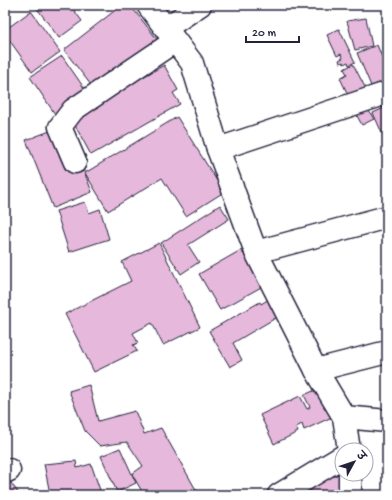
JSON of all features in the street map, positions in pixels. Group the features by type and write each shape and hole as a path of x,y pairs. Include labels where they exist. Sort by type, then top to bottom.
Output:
{"street":[{"path":"148,5 192,63 218,148 256,252 316,370 344,417 348,442"},
{"path":"75,162 60,127 73,110 170,34 200,5"},
{"path":"218,148 387,93"},
{"path":"256,252 387,217"},
{"path":"316,370 387,352"},
{"path":"344,417 387,421"},
{"path":"279,495 334,462"},
{"path":"350,482 350,495"}],"building":[{"path":"38,5 70,5 82,21 59,38 36,7"},
{"path":"122,5 130,5 164,48 91,85 64,50"},
{"path":"31,11 60,52 32,72 5,34 5,30"},
{"path":"366,18 372,46 355,50 347,21"},
{"path":"339,29 355,62 349,65 348,62 344,64 343,62 340,63 339,60 343,58 341,54 337,56 327,35"},
{"path":"377,45 387,69 387,80 371,86 357,53"},
{"path":"62,56 89,95 57,117 30,77"},
{"path":"353,64 366,89 349,97 340,78 347,74 344,69"},
{"path":"164,65 178,90 173,93 180,104 91,155 71,118"},
{"path":"367,108 374,119 362,125 356,114"},
{"path":"384,108 387,116 387,144 373,113"},
{"path":"177,117 224,192 186,216 162,178 108,211 85,173"},
{"path":"66,125 92,192 53,208 26,140"},
{"path":"85,202 89,213 100,209 109,239 69,252 56,211"},
{"path":"220,205 229,219 188,245 199,262 181,274 161,243"},
{"path":"159,243 200,327 163,345 152,323 133,333 138,343 133,345 137,351 94,372 65,314 131,281 122,262"},
{"path":"241,250 250,264 254,262 263,286 220,310 199,274"},
{"path":"274,296 284,313 233,343 242,360 230,367 209,331 260,302 261,304"},
{"path":"89,385 98,421 135,411 144,434 161,428 199,495 144,495 132,474 143,466 127,442 100,446 85,431 69,391"},
{"path":"318,389 332,417 304,430 302,424 296,427 298,432 274,444 260,415 300,396 307,409 310,407 304,395"},
{"path":"120,448 136,483 117,492 101,456"},
{"path":"76,461 77,468 91,464 101,493 85,495 50,494 44,464"},
{"path":"5,475 20,495 5,495"},
{"path":"334,476 334,482 345,482 349,490 338,495 296,495 295,492"}]}
